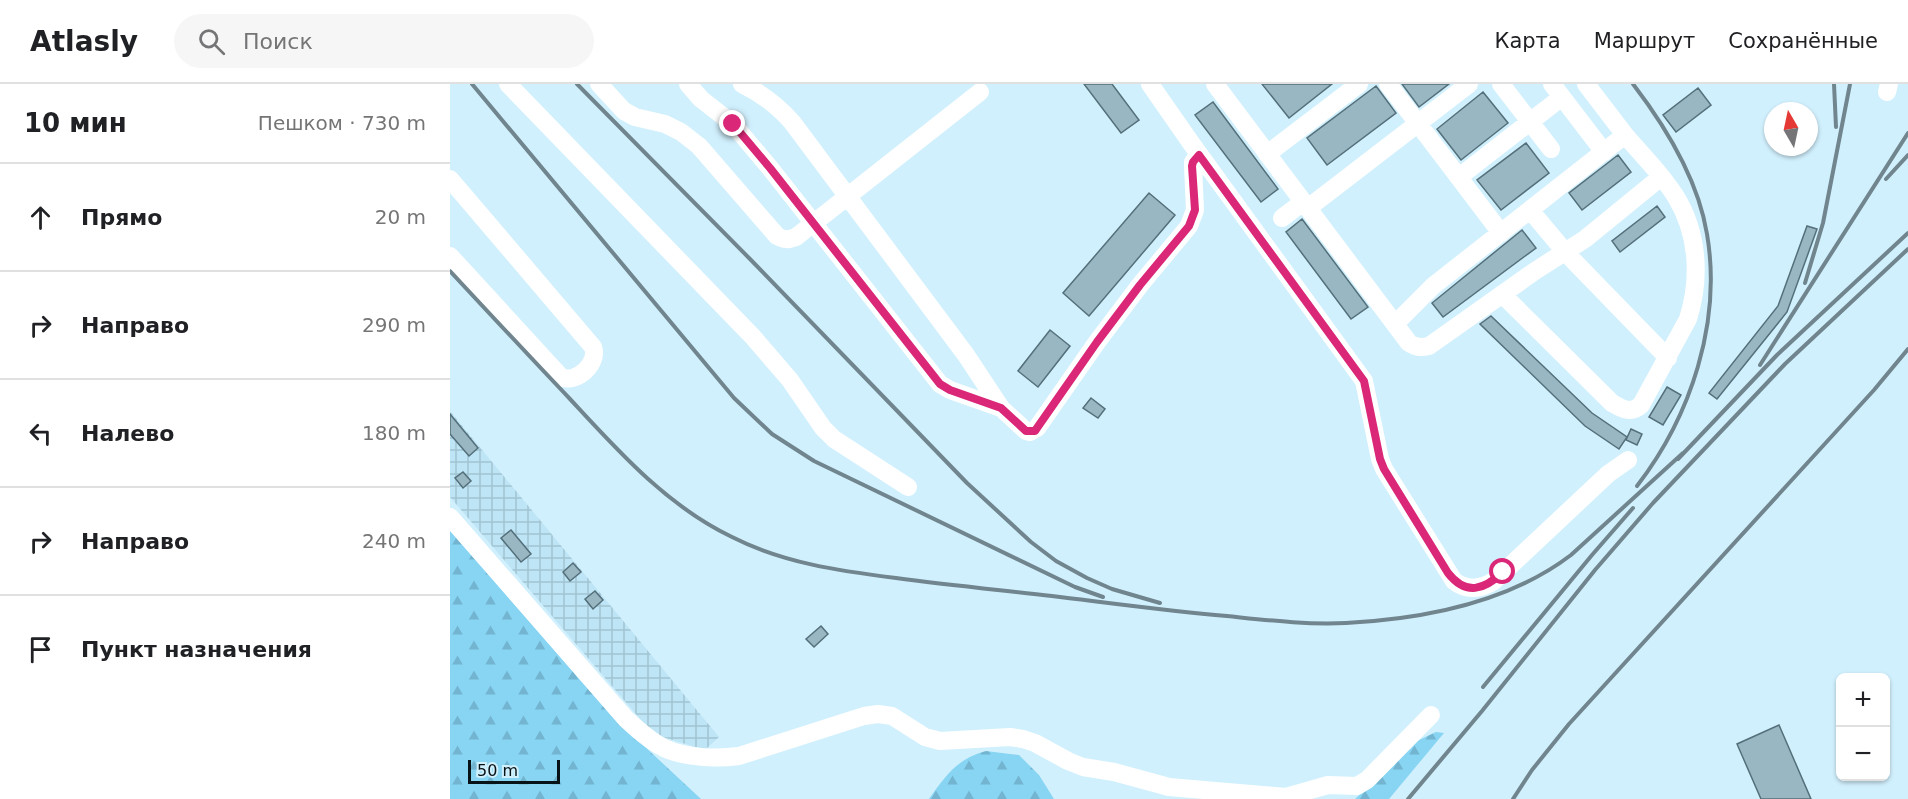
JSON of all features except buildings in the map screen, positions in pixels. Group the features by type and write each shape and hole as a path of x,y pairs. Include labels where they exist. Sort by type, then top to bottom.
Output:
{"street":[{"path":"508,84 753,337 790,380 823,428 834,439 908,486"},
{"path":"598,84 624,111 635,117 665,124 681,132 699,146 777,236 789,240 796,237 980,92"},
{"path":"688,84 701,99 733,124 770,168 940,384 950,390 1001,408"},
{"path":"742,84 766,97 778,107 966,355 1001,408 1026,431 1035,431 1104,332 1189,226 1195,210 1192,166 1199,155"},
{"path":"1215,84 1414,347 1429,346 1535,271 1566,253 1661,177"},
{"path":"1267,154 1359,84"},
{"path":"1388,84 1501,233"},
{"path":"1282,218 1305,205 1469,84"},
{"path":"1501,84 1551,149"},
{"path":"1502,294 1612,403 1622,409 1636,409 1641,405 1688,319 1693,303 1696,271 1695,253 1688,222 1676,198 1661,177 1586,84"},
{"path":"1159,87 1199,155 1364,381 1384,469 1448,573 1460,585 1481,587 1494,581 1608,474 1628,460"},
{"path":"1459,177 1530,122 1557,91 1604,152"},
{"path":"1395,324 1433,286 1625,135"},
{"path":"450,179 593,347 595,353 592,363 577,377 571,379 561,377 450,256"},
{"path":"1530,210 1566,253 1668,358"},
{"path":"450,517 626,720 665,749 684,755 726,758 739,756 864,716 878,714 892,716 925,737 940,741 1010,737 1035,742 1083,767 1114,772 1155,785 1286,797 1328,785 1357,786 1367,780 1431,715"}],"shaded area":[{"path":"450,411 719,737 705,750 653,734 450,497"}],"green space":[{"path":"450,531 614,718 701,799 450,799"},
{"path":"1436,732 1444,733 1389,799 1355,799 1417,741"},
{"path":"986,751 1019,755 1039,775 1054,799 929,799 941,782 960,763"}],"railway":[{"path":"472,84 734,398 772,434 814,461 1075,587 1103,597"},
{"path":"577,84 967,483 1031,542 1056,561 1087,578 1112,589 1160,603"},
{"path":"1633,84 1669,136 1688,174 1703,214 1711,267 1706,334 1698,367 1673,429 1637,486"},
{"path":"1834,84 1836,127"},
{"path":"1805,283 1823,223 1850,84"},
{"path":"1760,365 1908,133"},
{"path":"1886,179 1908,155"},
{"path":"1678,459 1777,355 1908,233"},
{"path":"1408,799 1595,570 1653,503 1785,364 1908,249"},
{"path":"450,271 606,438 645,476 686,510 751,546 792,560 854,572 1286,622 1346,623 1405,617 1464,606 1492,597 1546,572 1571,555 1683,453"},
{"path":"1513,799 1532,770 1569,724 1874,390 1908,349"},
{"path":"1483,687 1633,508"}],"route":[{"path":"733,124 940,384 950,390 1001,408 1030,432 1035,431 1097,342 1189,226 1195,210 1192,166 1199,155 1364,381 1384,469 1448,573 1460,585 1474,588 1488,585 1503,572"}]}
